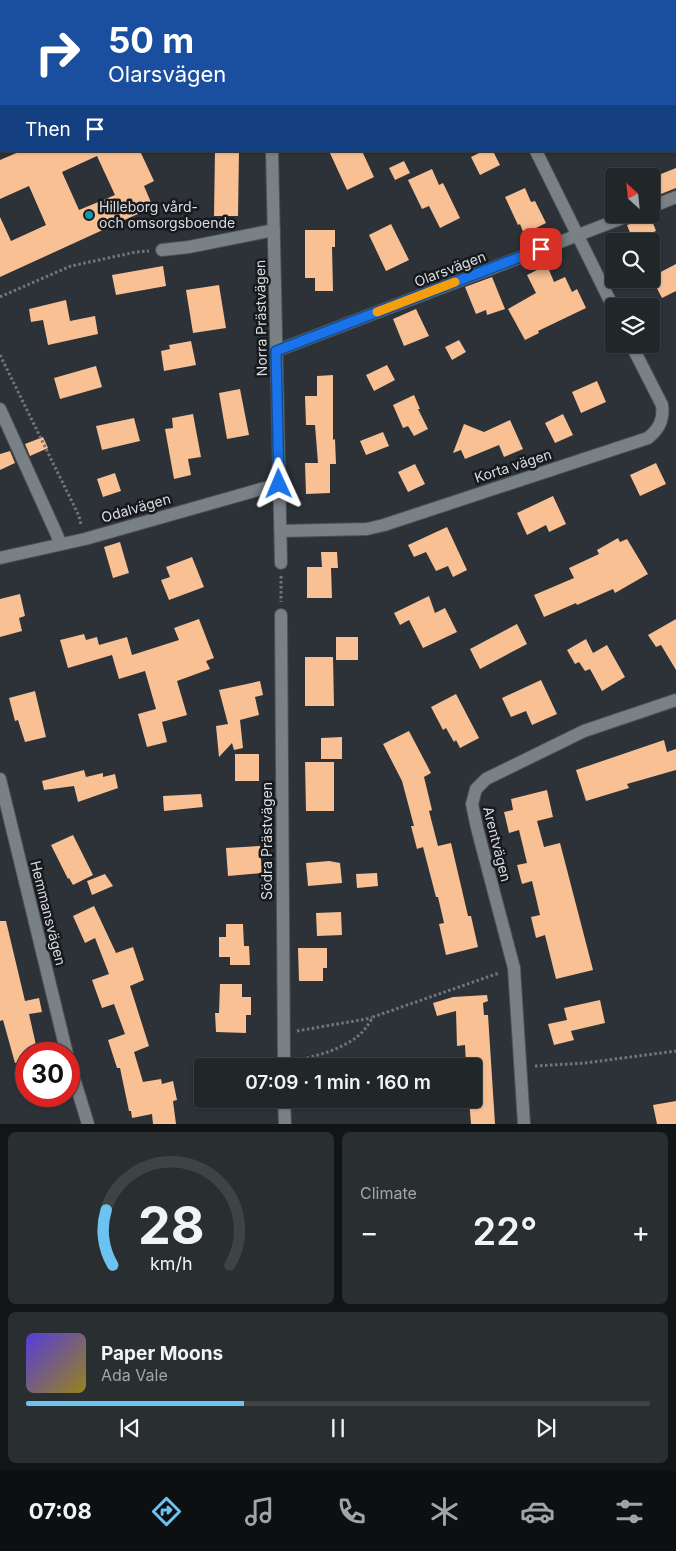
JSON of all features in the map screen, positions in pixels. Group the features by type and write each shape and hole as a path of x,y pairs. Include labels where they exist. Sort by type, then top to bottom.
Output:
{"street":[{"name":"Norra Prästvägen","path":"272,152 279,484"},
{"path":"536,152 608,298"},
{"path":"660,203 676,197"},
{"name":"Olarsvägen","path":"276,351 610,223"},
{"path":"162,250 189,247 274,230"},
{"name":"Korta vägen","path":"280,532 367,528 384,525 648,438 656,431 661,422 662,406 636,353"},
{"path":"0,409 62,544"},
{"path":"279,484 281,563"},
{"name":"Odalvägen","path":"0,558 86,539 279,484"},
{"name":"Södra Prästvägen","path":"281,615 284,1058"},
{"name":"Arentvägen","path":"524,1124 514,968 477,828 472,804 476,789 486,779 584,731 676,700"},
{"name":"Hemmansvägen","path":"0,779 64,1042"},
{"path":"80,1098 88,1124"},
{"path":"284,1108 285,1124"}],"path":[{"path":"0,297 71,266 136,252 162,250"},
{"path":"0,355 79,516 86,539"},
{"path":"281,563 281,615"},
{"path":"284,1033 373,1017 514,968"},
{"path":"310,1058 348,1043 360,1035 373,1017"},
{"path":"520,1067 585,1063 676,1050"}],"building":[{"name":"Hilleborg vård- och omsorgsboende","path":"19,152 140,152 154,181 144,186 153,207 0,277 0,217 11,241 46,225 29,186 0,199 0,160","holes":["97,156 115,195 79,210 62,172"]},
{"path":"215,152 239,152 238,216 214,216"},
{"path":"329,152 362,152 374,177 347,190"},
{"path":"481,152 494,152 500,165 480,175 471,157"},
{"path":"404,161 410,173 395,180 389,168"},
{"path":"676,168 676,188 660,194 660,174"},
{"path":"432,169 439,185 443,183 460,218 440,228 429,206 422,209 408,180"},
{"path":"525,188 531,202 535,201 546,223 524,234 505,197"},
{"path":"633,223 653,223 656,231 651,233 630,233 627,225"},
{"path":"391,224 409,260 386,271 369,235"},
{"path":"305,230 335,230 335,247 332,247 333,291 315,291 315,278 305,278"},
{"path":"676,264 676,291 662,298 657,288 660,288 660,272"},
{"path":"547,265 554,282 565,277 572,292 577,289 586,308 538,331 539,333 525,340 508,309 536,293 527,275"},
{"path":"163,266 166,286 116,295 112,275"},
{"path":"492,277 505,309 487,315 486,310 476,314 465,287"},
{"path":"219,285 226,328 193,333 186,290"},
{"path":"66,300 70,321 95,316 98,334 48,345 43,320 31,322 29,309"},
{"path":"416,309 429,336 404,346 393,319"},
{"path":"459,340 466,352 452,360 445,347"},
{"path":"191,341 196,365 164,371 161,351 170,349 169,345"},
{"path":"387,365 395,380 374,391 366,375"},
{"path":"96,366 102,387 60,399 54,378"},
{"path":"333,375 333,440 335,439 336,464 330,464 330,493 306,494 305,463 318,463 315,425 306,425 305,396 317,396 317,376"},
{"path":"597,381 606,402 581,413 572,392"},
{"path":"240,389 249,435 227,439 219,393"},
{"path":"414,395 420,409 418,409 428,429 414,436 408,426 403,428 393,405"},
{"path":"193,414 201,457 188,459 191,475 174,479 165,429 173,428 172,418"},
{"path":"563,414 573,435 555,443 545,423"},
{"path":"134,418 140,441 102,450 96,426"},
{"path":"510,420 523,449 504,457 499,445 465,459 461,450 453,453 464,424 484,432"},
{"path":"383,432 389,446 366,455 360,441"},
{"path":"43,437 48,448 30,456 25,444"},
{"path":"10,451 15,463 0,470 0,454"},
{"path":"656,463 666,484 640,496 630,475"},
{"path":"415,464 425,484 408,492 398,472"},
{"path":"115,473 121,491 103,497 97,479"},
{"path":"553,496 566,524 549,532 546,525 527,535 517,513"},
{"path":"447,527 467,570 453,577 448,566 436,571 426,552 414,557 408,545"},
{"path":"618,538 620,542 627,539 648,574 615,593 613,589 544,617 534,595 574,578 569,568 599,554 597,550"},
{"path":"120,542 129,573 113,578 104,547"},
{"path":"321,552 337,552 338,568 331,568 332,598 307,598 307,567 322,567"},
{"path":"192,557 204,587 169,600 161,580 170,577 166,567"},
{"path":"20,594 25,616 19,618 22,631 0,637 0,599"},
{"path":"429,596 435,613 445,608 457,632 423,648 409,620 400,625 394,613"},
{"path":"199,619 214,658 206,661 210,669 177,681 187,715 162,722 167,742 147,747 138,714 156,709 145,671 119,679 112,655 68,668 60,640 84,634 86,640 97,637 99,645 127,637 132,655 179,640 174,628"},
{"path":"676,619 676,670 661,645 656,647 648,635"},
{"path":"517,624 527,644 480,669 470,649"},
{"path":"336,637 358,637 358,660 336,660"},
{"path":"586,639 593,653 607,645 625,677 602,691 590,669 585,671 579,662 575,664 567,650"},
{"path":"305,657 333,657 334,706 305,706"},
{"path":"541,680 557,714 532,725 526,711 511,717 502,698"},
{"path":"260,681 263,695 255,697 259,715 240,720 243,748 234,750 232,743 219,757 216,726 228,724 219,690"},
{"path":"35,691 46,737 25,742 18,720 15,721 9,698"},
{"path":"456,694 479,738 460,748 446,728 443,730 431,707"},
{"path":"409,731 431,773 424,777 432,810 429,811 438,846 451,843 468,916 471,916 478,947 446,955 439,924 444,923 438,897 436,897 423,847 417,849 411,826 414,826 402,781 383,744"},
{"path":"342,737 342,759 321,759 321,738"},
{"path":"664,740 667,752 676,749 676,770 627,784 629,788 586,801 576,770"},
{"path":"235,754 259,754 259,781 235,781"},
{"path":"305,762 334,762 334,811 306,811"},
{"path":"84,770 86,777 103,773 103,777 115,774 118,788 78,802 74,786 44,790 42,781"},
{"path":"547,790 553,817 537,821 544,847 560,843 593,970 556,979 545,935 536,938 531,917 540,915 532,881 522,884 517,865 527,863 519,830 509,833 504,812 513,810 511,799"},
{"path":"201,794 203,807 164,811 163,796"},
{"path":"73,835 93,875 73,885 51,845"},
{"path":"260,846 262,873 228,876 226,848"},
{"path":"329,861 340,863 342,883 308,886 306,863"},
{"path":"377,873 378,886 357,888 356,874"},
{"path":"105,874 113,886 92,895 87,881"},
{"path":"94,906 116,953 133,947 144,980 130,986 149,1046 134,1052 143,1082 161,1079 162,1084 173,1081 177,1100 173,1101 176,1124 153,1124 152,1114 132,1118 131,1111 129,1111 120,1068 117,1068 108,1040 125,1034 114,1004 102,1008 92,980 109,974 95,938 85,943 73,916"},
{"path":"341,912 342,935 317,936 316,913"},
{"path":"0,921 6,921 25,1001 39,998 42,1012 29,1014 35,1042 15,1042 15,1063 3,1020 0,1021"},
{"path":"226,924 243,924 244,946 249,946 250,965 230,965 230,957 219,957 219,937 226,937"},
{"path":"298,948 327,948 327,968 323,968 323,981 299,981"},
{"path":"220,984 242,984 242,997 251,997 251,1015 246,1015 246,1033 216,1032 215,1013 219,1013"},
{"path":"487,995 488,1001 483,1003 484,1015 488,1015 495,1124 471,1124 470,1108 482,1108 482,1058 466,1058 465,1045 457,1046 456,1011 437,1016 433,1003 453,997"},
{"path":"600,1000 605,1023 571,1031 574,1040 554,1045 548,1024 567,1020 564,1008"},
{"path":"676,1101 676,1124 657,1124 653,1105"}],"slow traffic":[{"path":"377,312 455,282"}],"place":[{"name":"Hilleborg vård- och omsorgsboende","path":"89,215"}],"route":[{"path":"279,484 276,351 541,249"}]}
